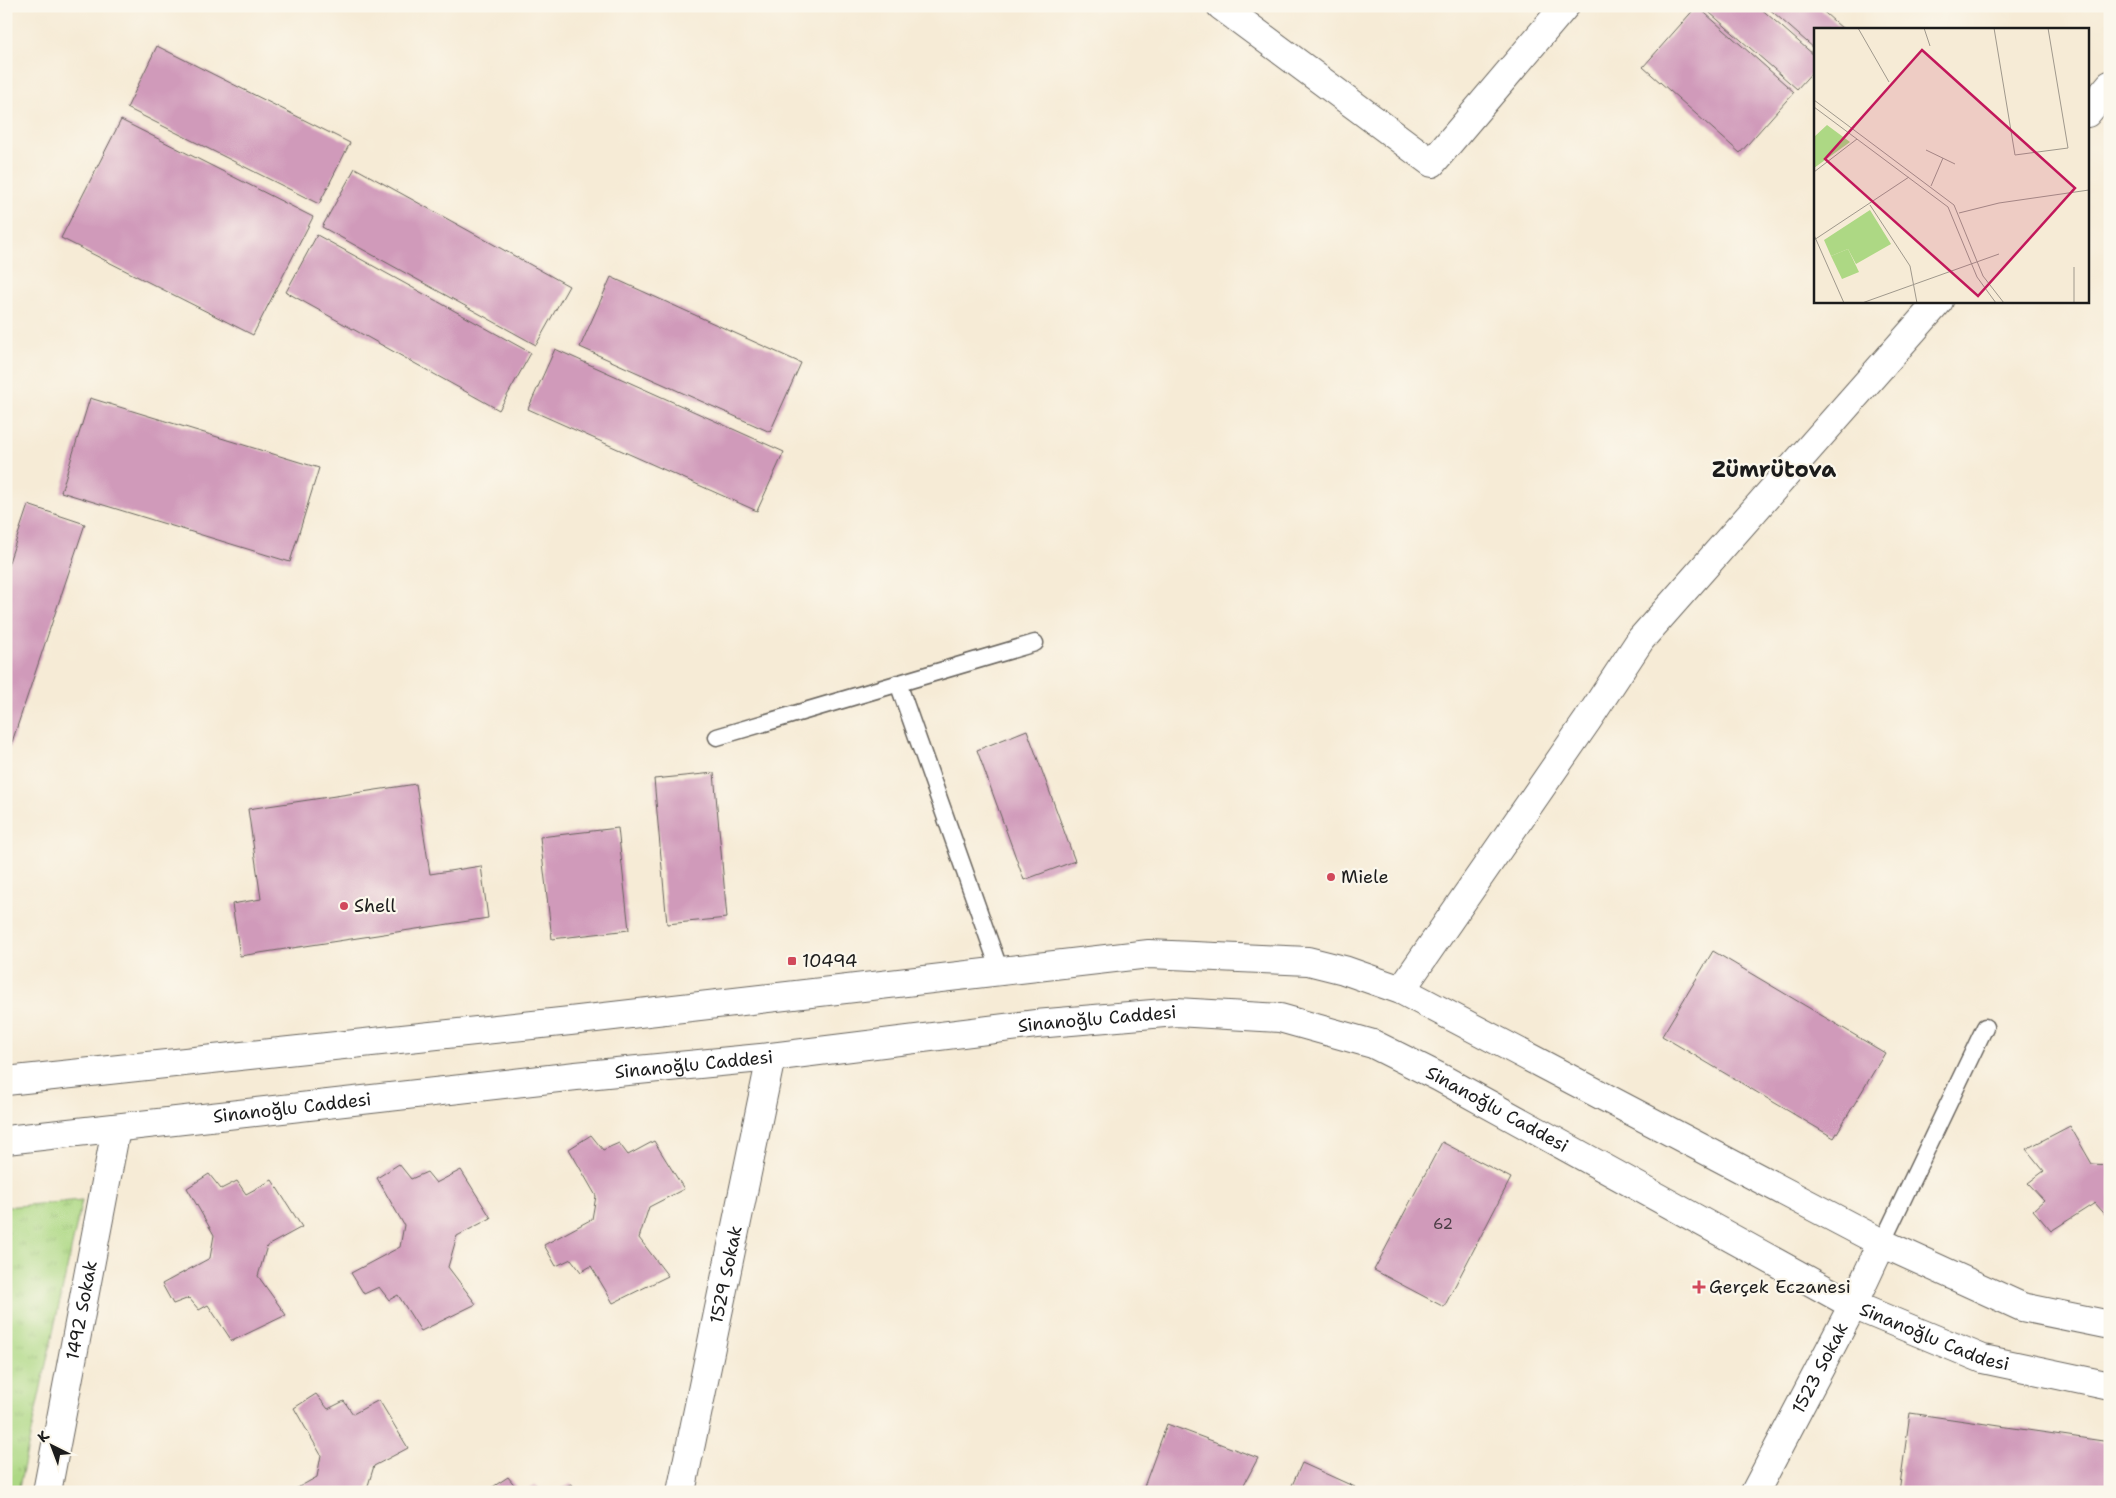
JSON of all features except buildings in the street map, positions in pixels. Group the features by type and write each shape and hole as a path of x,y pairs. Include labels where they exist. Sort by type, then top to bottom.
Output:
{"main road":[{"path":"1221,6 1432,164 1565,6"},
{"path":"2088,113 2110,85"},
{"path":"1401,990 1642,639 1938,302"},
{"path":"6,1081 560,1022 1149,954 1308,961 1344,970 1401,990 1882,1243 2022,1307 2110,1326"},
{"name":"Si̇nanoğlu Caddesi","path":"6,1140 772,1056 1036,1024 1176,1012 1280,1018 1373,1044 1439,1077 1853,1304 1983,1359 2110,1386"},
{"name":"1529 Sokak","path":"681,1492 772,1056"},
{"name":"1492 Sokak","path":"47,1492 116,1129"},
{"name":"1523 Sokak","path":"1755,1492 1853,1304 1882,1243"}],"lane":[{"path":"717,737 1035,643"},
{"path":"898,684 1000,971"},
{"path":"1882,1243 1985,1027"}],"green space":[{"path":"82,1200 18,1492 6,1492 6,1207"}],"place":[{"name":"Miele","path":"1331,877"},
{"name":"Shell","path":"344,906"},
{"name":"10494","path":"792,961"},
{"name":"Gerçek Eczanesi","path":"1699,1287"}],"district":[{"name":"Zümrütova","path":"1774,469"}]}
